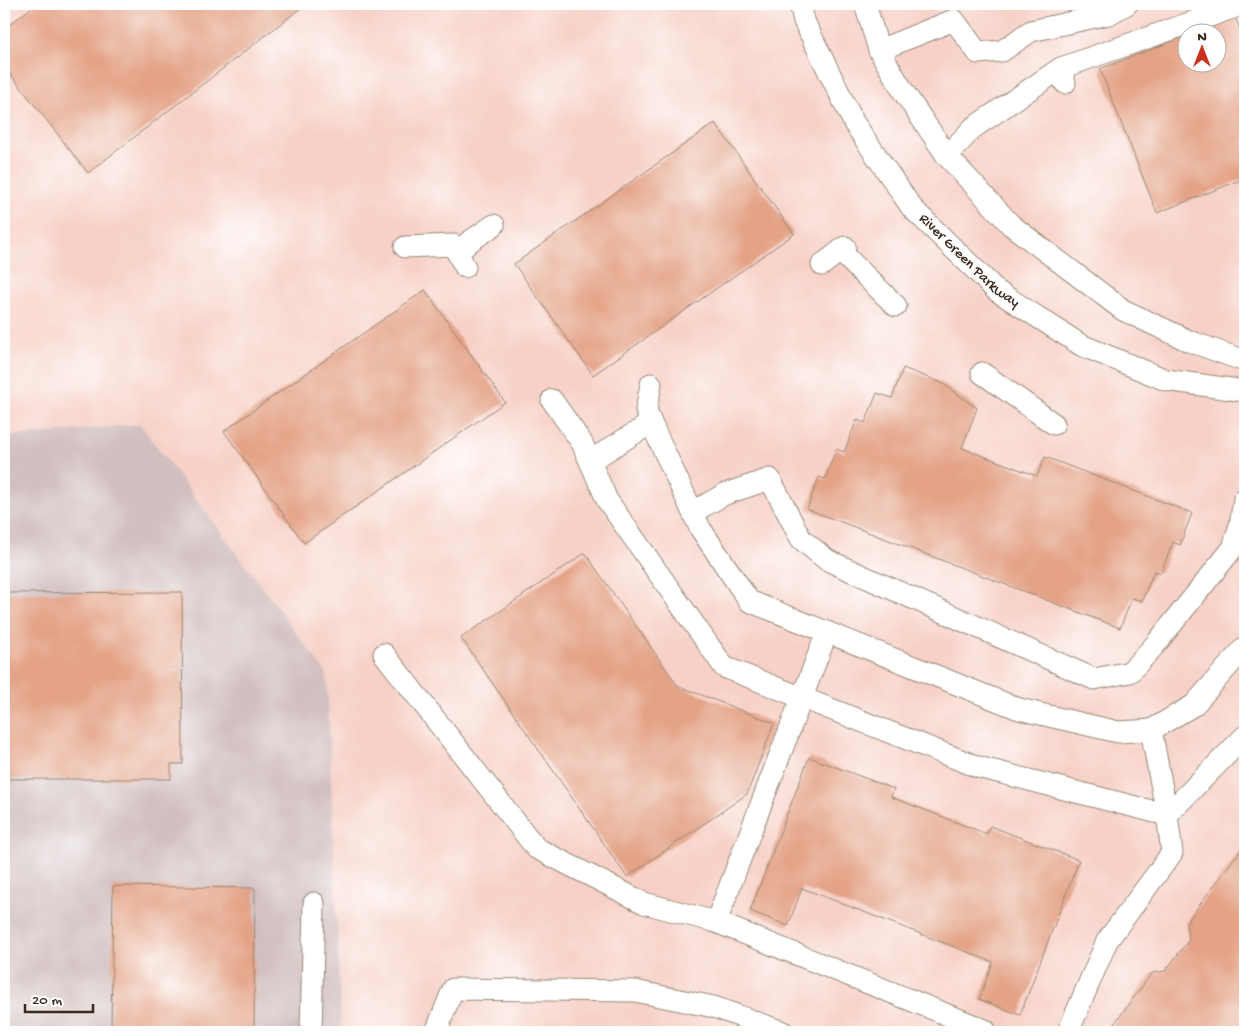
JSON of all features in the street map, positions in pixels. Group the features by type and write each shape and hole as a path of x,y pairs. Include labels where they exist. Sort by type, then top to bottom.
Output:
{"street":[{"name":"River Green Parkway","path":"800,4 804,20 854,123 912,208 997,291 1081,345 1166,380 1245,391"},
{"path":"865,4 879,50 904,91 948,156 1010,224 1123,310 1189,341 1245,361"},
{"path":"879,50 954,20 978,53 1002,51 1031,31 1109,14 1127,4"},
{"path":"948,156 973,128 1063,75 1244,4"},
{"path":"406,247 453,245 461,260 470,242 494,224"},
{"path":"822,265 843,249 896,306"},
{"path":"982,373 1054,424"},
{"path":"651,384 646,410 651,423 700,528 749,601 1019,709 1118,732 1151,730 1194,705 1245,647"},
{"path":"552,400 582,443 606,500 724,667 978,768 1167,816"},
{"path":"590,461 651,423"},
{"path":"693,512 726,494 770,479 801,539 827,560 1094,679 1130,672 1155,645 1233,548 1240,525 1244,499"},
{"path":"716,922 827,632"},
{"path":"384,654 536,848 644,903 716,922 985,1030"},
{"path":"1068,1032 1107,941 1172,853 1151,730"},
{"path":"1167,816 1245,736"},
{"path":"311,1032 314,903"},
{"path":"436,1032 453,989 635,991 714,1007 783,1032"}],"shaded area":[{"path":"4,4 1245,4 1245,1032 341,1032 327,674 140,424 4,437"},
{"path":"140,424 327,674 341,1032 4,1032 4,437"}],"building":[{"path":"36,4 306,4 88,173 4,66 4,29"},
{"path":"1235,17 1245,43 1245,178 1157,213 1100,69 1176,40 1176,72 1226,72 1226,22 1222,22"},
{"path":"715,123 794,234 593,375 514,264"},
{"path":"425,290 505,402 304,543 224,431"},
{"path":"903,368 942,383 977,408 962,448 1037,476 1045,457 1192,513 1180,545 1173,542 1161,573 1154,571 1142,601 1132,598 1120,628 807,509 819,477 825,479 836,449 844,452 857,420 865,423 877,393 892,398"},
{"path":"585,553 678,686 774,723 747,794 627,877 461,638"},
{"path":"182,592 183,764 171,764 171,779 4,779 4,593"},
{"path":"809,757 894,789 891,797 987,834 990,826 1079,860 1020,1015 979,999 993,962 802,888 788,926 750,911"},
{"path":"1245,844 1245,1032 1108,1032 1152,973 1165,971 1189,940 1186,923"},
{"path":"113,886 255,888 254,1032 111,1032"}]}
